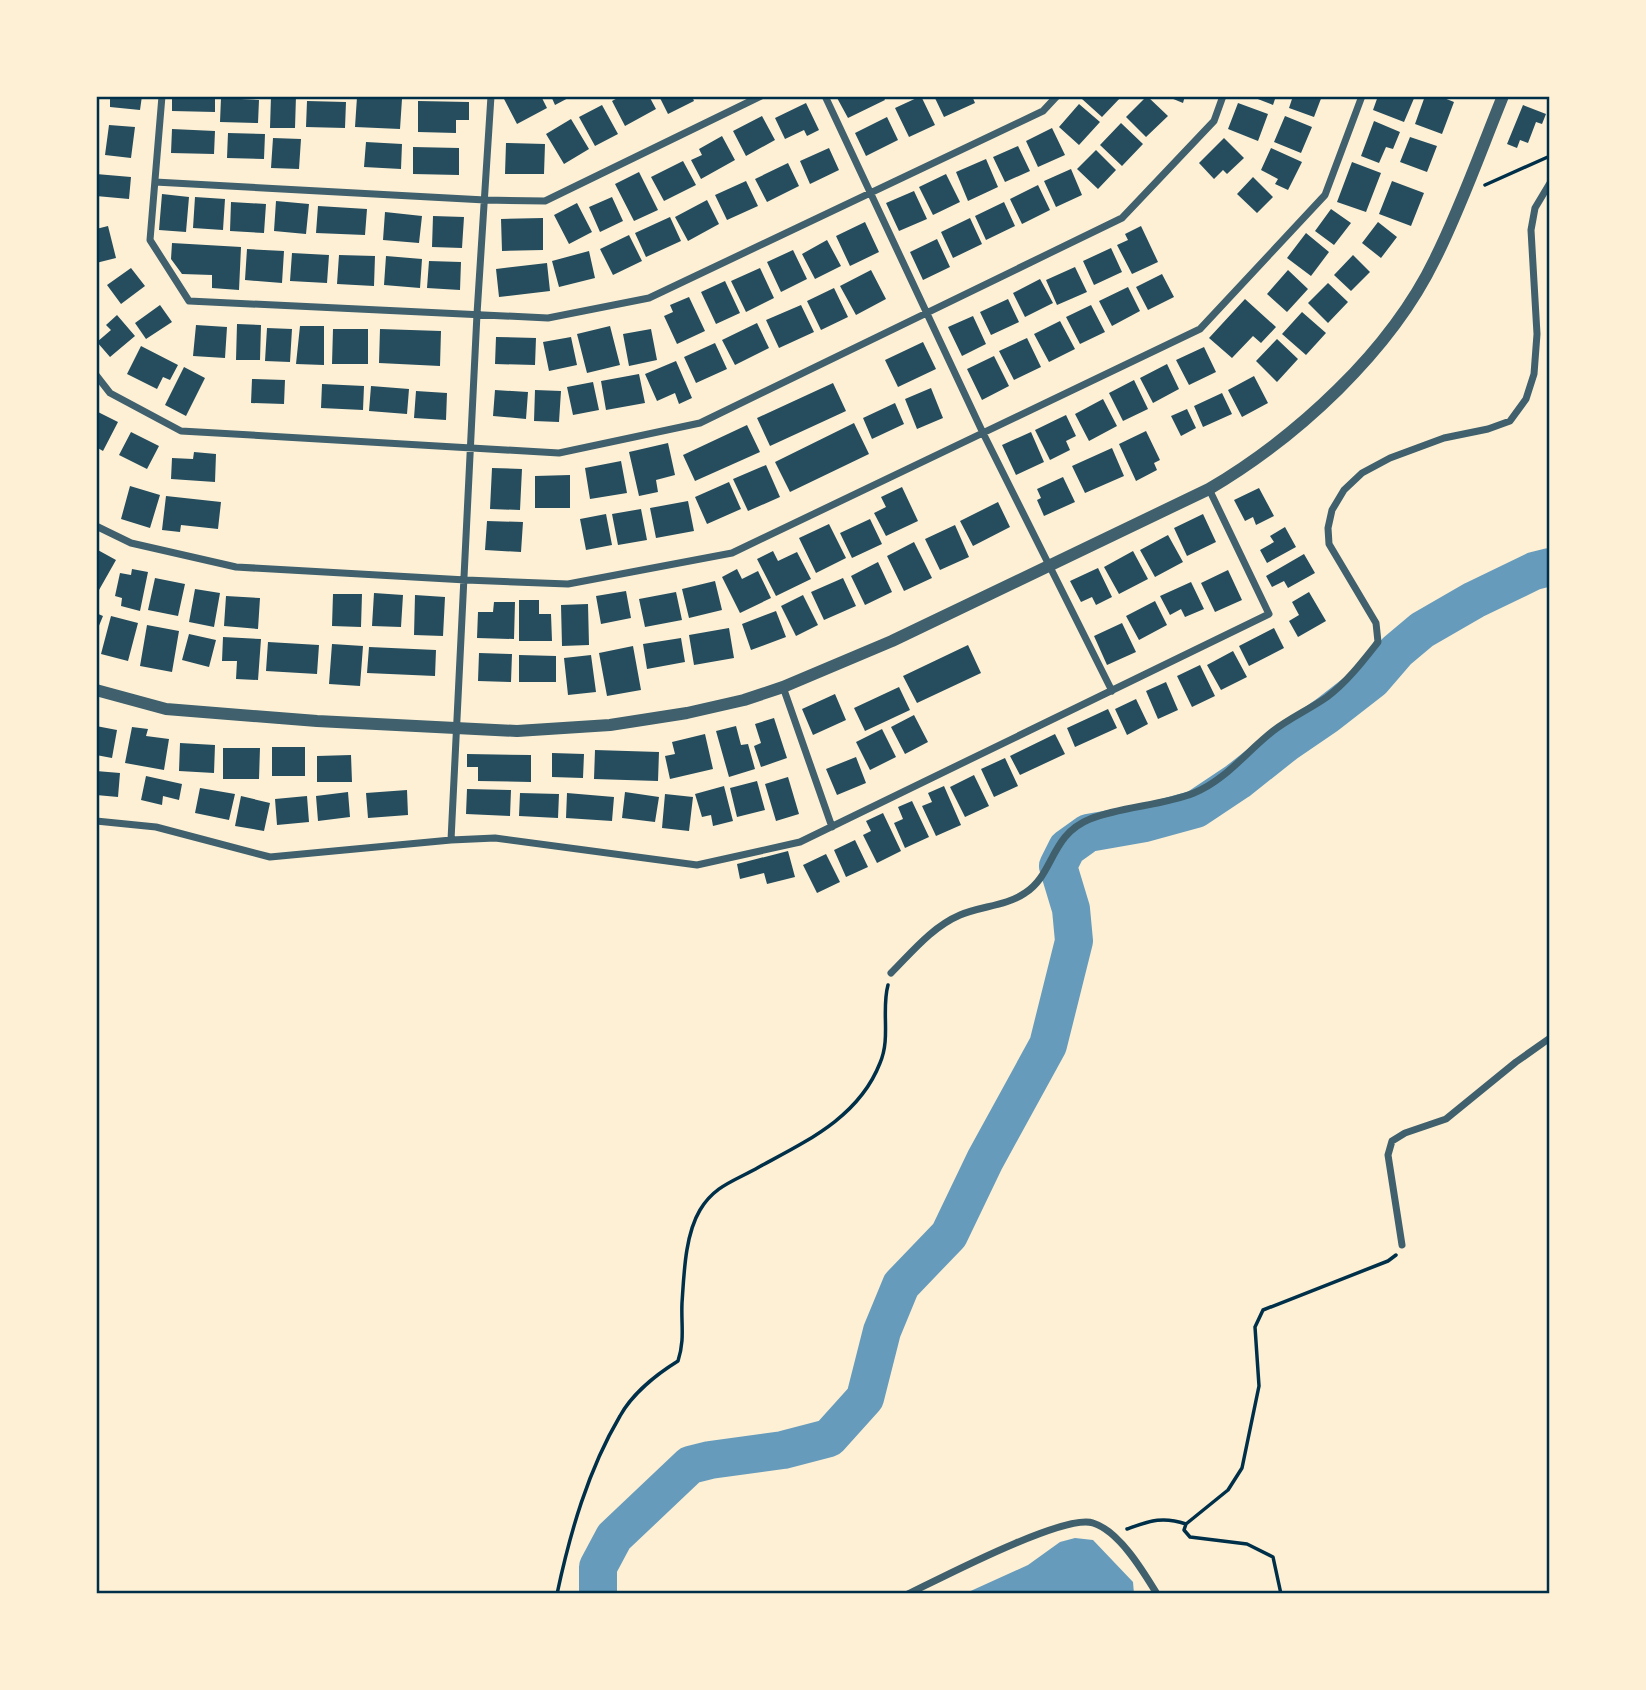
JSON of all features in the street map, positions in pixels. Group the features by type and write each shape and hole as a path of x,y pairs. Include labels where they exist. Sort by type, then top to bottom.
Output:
{"street":[{"path":"162,96 150,240 189,301 548,318 649,298 1043,111 1057,96"},
{"path":"451,840 466,580 477,314 491,96"},
{"path":"155,182 545,201 761,96"},
{"path":"825,96 983,433 1112,691"},
{"path":"96,376 110,393 181,431 559,453 700,423 1122,218 1214,121 1223,96"},
{"path":"96,526 131,543 236,567 466,580 568,584 732,553 1200,329 1325,195 1362,96"},
{"path":"96,690 166,709 317,721 517,731 610,725 687,713 744,700 783,687 892,641 1209,489 1249,465 1305,420 1352,375 1391,330 1434,261 1503,96"},
{"path":"891,973 940,925 962,914 1000,904 1026,893 1041,878 1058,845 1070,831 1090,819 1196,792 1245,759 1272,732 1329,696 1359,666 1378,642 1376,623 1329,544 1328,528 1332,510 1344,490 1362,473 1390,458 1444,438 1488,429 1510,421 1526,399 1535,374 1537,334 1531,230 1535,208 1550,183"},
{"path":"96,821 156,827 271,857 495,838 697,866 800,842 1269,614 1209,489"},
{"path":"783,687 832,827"},
{"path":"1402,1245 1388,1155 1392,1141 1405,1133 1446,1119 1550,1038"},
{"path":"908,1594 1019,1541 1072,1522 1089,1521 1111,1534 1141,1568 1157,1594"}],"path":[{"path":"1482,186 1550,156"},
{"path":"557,1594 585,1492 621,1414 662,1371 678,1361 684,1343 682,1305 690,1236 699,1211 717,1188 758,1168 836,1123 866,1093 881,1061 886,1033 886,993 891,973"},
{"path":"1281,1594 1273,1557 1247,1544 1190,1537 1184,1530 1186,1524 1228,1490 1242,1468 1250,1441 1259,1386 1255,1327 1263,1310 1388,1261 1398,1254 1402,1245"},
{"path":"1111,1534 1154,1520 1170,1519 1186,1524"}],"water":[{"path":"1075,1538 1093,1540 1133,1582 1134,1594 964,1594 1028,1565 1060,1542"}],"building":[{"path":"110,96 142,96 140,110 110,107"},
{"path":"172,96 215,96 215,112 172,111"},
{"path":"271,96 296,96 295,128 270,128"},
{"path":"510,96 541,96 547,108 517,124 504,99"},
{"path":"551,96 572,96 555,105"},
{"path":"621,96 649,96 656,109 625,126 612,101"},
{"path":"659,96 692,96 694,101 668,114"},
{"path":"836,96 883,96 885,100 848,118"},
{"path":"921,96 935,125 909,137 895,108"},
{"path":"934,96 972,96 975,103 944,117"},
{"path":"1085,96 1122,96 1102,117 1082,99"},
{"path":"1147,96 1168,116 1146,137 1126,117"},
{"path":"1166,96 1185,96 1183,103"},
{"path":"1250,96 1276,96 1273,105"},
{"path":"1293,96 1322,96 1314,117 1289,108"},
{"path":"1378,96 1415,96 1404,122 1373,110"},
{"path":"1425,96 1439,96 1454,102 1442,134 1415,124"},
{"path":"357,97 402,99 400,129 355,127"},
{"path":"221,98 259,100 258,123 220,122"},
{"path":"307,101 346,102 345,128 306,127"},
{"path":"418,101 469,102 469,120 456,120 456,133 418,132"},
{"path":"806,103 819,130 807,136 804,130 785,139 775,118"},
{"path":"1238,103 1268,114 1258,141 1228,129"},
{"path":"1079,104 1100,122 1079,145 1059,127"},
{"path":"602,105 618,134 595,146 579,117"},
{"path":"1523,105 1546,114 1542,124 1536,122 1528,143 1520,140 1517,148 1507,144"},
{"path":"762,116 775,140 746,156 733,131"},
{"path":"1285,116 1312,127 1301,153 1274,142"},
{"path":"887,117 898,140 866,156 855,133"},
{"path":"571,119 589,149 564,164 546,134"},
{"path":"1374,121 1400,132 1393,149 1386,147 1379,163 1361,156"},
{"path":"1121,123 1143,144 1122,166 1100,145"},
{"path":"109,125 135,127 131,158 105,155"},
{"path":"1052,128 1065,155 1038,167 1026,141"},
{"path":"172,129 215,131 214,154 171,153"},
{"path":"228,133 265,134 264,159 227,158"},
{"path":"722,136 735,160 701,179 691,160 702,155 699,149"},
{"path":"1410,137 1437,146 1427,172 1400,162"},
{"path":"273,138 301,139 299,169 271,168"},
{"path":"1224,138 1244,158 1227,174 1223,170 1214,179 1199,163"},
{"path":"366,142 402,144 401,169 364,167"},
{"path":"506,143 545,144 544,174 505,174"},
{"path":"1018,146 1030,171 1005,182 993,157"},
{"path":"413,147 459,148 459,175 413,174"},
{"path":"829,148 839,170 810,184 800,161"},
{"path":"1271,148 1302,162 1288,190 1275,184 1278,179 1261,170"},
{"path":"1096,150 1116,170 1098,189 1077,169"},
{"path":"986,159 998,187 968,201 956,172"},
{"path":"683,161 696,185 664,201 651,177"},
{"path":"1352,162 1381,173 1366,212 1337,202"},
{"path":"788,163 799,186 767,202 755,179"},
{"path":"1071,169 1082,195 1056,207 1044,181"},
{"path":"639,172 658,210 634,221 615,184"},
{"path":"96,174 131,177 129,199 96,196"},
{"path":"946,174 960,202 933,215 919,187"},
{"path":"1253,177 1273,197 1257,213 1237,194"},
{"path":"746,181 758,206 727,220 715,195"},
{"path":"1392,181 1424,193 1411,226 1379,214"},
{"path":"1038,185 1050,210 1022,224 1010,199"},
{"path":"914,191 927,219 899,231 886,203"},
{"path":"162,194 189,197 186,232 159,230"},
{"path":"195,197 225,199 223,230 193,228"},
{"path":"612,197 623,221 600,232 589,207"},
{"path":"707,200 719,224 688,241 675,217"},
{"path":"276,201 309,204 306,234 274,231"},
{"path":"231,202 266,204 264,233 230,231"},
{"path":"1004,202 1015,226 986,240 975,216"},
{"path":"577,203 592,232 569,244 554,215"},
{"path":"318,206 367,209 365,235 316,233"},
{"path":"1331,209 1351,223 1334,245 1315,231"},
{"path":"385,212 422,216 419,243 383,240"},
{"path":"433,216 464,217 462,248 432,247"},
{"path":"670,217 681,241 646,257 635,233"},
{"path":"543,218 543,250 502,251 501,219"},
{"path":"970,218 982,244 953,258 941,232"},
{"path":"865,222 879,252 850,266 836,236"},
{"path":"1378,222 1397,237 1381,258 1362,243"},
{"path":"108,226 116,258 96,263 96,229"},
{"path":"1141,226 1158,262 1132,274 1117,245 1128,240 1125,234"},
{"path":"1306,233 1329,252 1311,276 1287,258"},
{"path":"629,235 642,261 613,275 600,249"},
{"path":"937,239 950,267 923,280 910,252"},
{"path":"827,240 841,266 815,279 802,254"},
{"path":"172,243 241,247 239,290 212,288 212,275 182,274 171,259"},
{"path":"1111,248 1122,272 1094,285 1083,261"},
{"path":"247,249 284,251 282,283 245,280"},
{"path":"793,250 807,279 781,292 767,262"},
{"path":"589,251 595,278 559,287 552,261"},
{"path":"292,253 329,255 327,283 290,281"},
{"path":"339,255 375,256 374,286 337,284"},
{"path":"1353,255 1370,272 1351,291 1334,275"},
{"path":"386,256 422,259 420,288 384,285"},
{"path":"429,261 461,262 460,290 427,288"},
{"path":"547,263 550,291 499,297 496,269"},
{"path":"1075,267 1087,292 1057,305 1046,280"},
{"path":"131,268 145,286 121,304 107,285"},
{"path":"760,268 774,298 746,312 731,281"},
{"path":"871,270 886,299 856,315 840,286"},
{"path":"1288,270 1308,289 1287,312 1267,294"},
{"path":"1162,274 1174,297 1148,310 1136,287"},
{"path":"1040,279 1053,303 1025,317 1013,293"},
{"path":"725,281 740,313 716,324 701,292"},
{"path":"1328,283 1348,302 1328,323 1308,303"},
{"path":"1128,287 1140,311 1112,326 1099,301"},
{"path":"834,288 848,317 821,330 807,301"},
{"path":"689,297 705,331 677,344 664,316 673,312 670,305"},
{"path":"1008,299 1019,322 991,335 980,312"},
{"path":"1245,299 1276,327 1261,343 1253,336 1232,358 1209,338"},
{"path":"160,305 172,322 146,339 135,323"},
{"path":"801,305 814,332 779,348 766,320"},
{"path":"1091,305 1105,332 1080,344 1066,317"},
{"path":"1302,312 1326,333 1306,355 1282,334"},
{"path":"117,315 135,336 110,357 97,342 111,330 106,325"},
{"path":"973,316 986,344 962,356 948,327"},
{"path":"1060,321 1075,349 1049,362 1034,334"},
{"path":"757,323 769,348 735,365 722,340"},
{"path":"237,324 261,325 260,360 236,360"},
{"path":"196,325 227,327 225,358 193,356"},
{"path":"300,326 324,326 324,365 296,364"},
{"path":"610,326 620,365 587,373 577,334"},
{"path":"267,328 292,329 290,362 265,361"},
{"path":"333,329 368,329 368,364 332,364"},
{"path":"380,329 441,331 440,366 379,363"},
{"path":"651,329 657,360 629,366 623,334"},
{"path":"496,337 536,338 535,365 495,364"},
{"path":"571,337 577,365 549,371 543,342"},
{"path":"1027,338 1041,367 1014,380 999,351"},
{"path":"1277,339 1298,359 1277,382 1256,361"},
{"path":"923,342 936,369 898,387 885,360"},
{"path":"715,343 727,369 696,383 684,357"},
{"path":"141,346 178,365 170,380 163,377 157,389 127,374"},
{"path":"1204,347 1216,372 1189,385 1176,360"},
{"path":"994,356 1009,386 982,400 967,369"},
{"path":"676,361 692,398 679,404 675,393 657,401 645,374"},
{"path":"1167,364 1179,389 1153,403 1140,378"},
{"path":"184,367 205,378 186,416 165,405"},
{"path":"639,374 645,403 606,410 601,381"},
{"path":"1254,376 1268,403 1242,417 1228,390"},
{"path":"252,379 285,380 284,404 251,403"},
{"path":"1134,380 1148,409 1123,421 1109,393"},
{"path":"593,382 599,410 573,415 567,387"},
{"path":"833,383 846,411 770,446 757,418"},
{"path":"322,384 364,386 363,410 321,408"},
{"path":"371,386 409,389 407,414 369,411"},
{"path":"931,388 943,418 917,429 905,399"},
{"path":"495,390 528,392 526,419 493,416"},
{"path":"535,390 561,391 559,422 534,421"},
{"path":"416,391 447,393 446,420 414,418"},
{"path":"1222,393 1232,414 1203,427 1194,406"},
{"path":"1103,399 1117,426 1089,441 1075,414"},
{"path":"895,403 904,424 872,439 863,418"},
{"path":"1187,409 1196,428 1181,436 1171,416"},
{"path":"98,412 118,422 103,451 96,447"},
{"path":"1066,415 1076,436 1066,441 1070,450 1050,460 1035,430"},
{"path":"854,423 869,454 790,492 775,462"},
{"path":"747,425 760,452 695,481 683,455"},
{"path":"1146,431 1160,460 1154,463 1157,470 1136,481 1119,444"},
{"path":"131,432 159,446 147,469 119,455"},
{"path":"1031,432 1044,462 1016,475 1002,445"},
{"path":"668,443 675,475 656,480 658,492 639,496 629,452"},
{"path":"1112,448 1124,476 1085,493 1072,466"},
{"path":"194,452 216,454 215,482 171,479 172,458 193,459"},
{"path":"621,461 627,493 590,499 585,468"},
{"path":"766,465 780,497 748,511 733,479"},
{"path":"492,468 522,469 520,510 490,509"},
{"path":"570,475 570,508 535,508 535,476"},
{"path":"1063,477 1075,502 1044,516 1037,500 1041,498 1037,489"},
{"path":"729,482 741,509 707,524 695,497"},
{"path":"130,486 160,495 150,528 121,519"},
{"path":"902,487 918,521 886,536 874,513 886,507 881,497"},
{"path":"1259,488 1274,516 1256,525 1253,517 1245,521 1234,500"},
{"path":"166,496 221,502 218,529 181,525 180,532 162,530"},
{"path":"688,501 694,531 656,538 650,508"},
{"path":"998,502 1010,527 973,546 960,521"},
{"path":"641,509 647,540 618,545 612,514"},
{"path":"606,514 612,545 586,550 580,519"},
{"path":"1203,514 1216,542 1187,556 1174,528"},
{"path":"870,519 882,544 852,558 840,533"},
{"path":"487,521 523,522 521,552 485,550"},
{"path":"829,524 846,558 816,573 799,538"},
{"path":"955,525 969,557 940,570 925,539"},
{"path":"1285,527 1296,547 1267,563 1260,550 1274,542 1270,536"},
{"path":"1168,535 1183,562 1155,577 1140,550"},
{"path":"914,542 932,578 904,591 887,556"},
{"path":"96,549 116,560 99,590 96,588"},
{"path":"773,551 778,561 797,552 811,579 776,596 757,559"},
{"path":"1133,551 1148,579 1119,594 1104,567"},
{"path":"1304,554 1315,573 1288,588 1284,581 1272,587 1266,576"},
{"path":"878,562 892,592 865,605 851,576"},
{"path":"1098,568 1112,597 1096,605 1092,597 1081,602 1070,581"},
{"path":"132,569 148,572 140,611 121,606 122,598 115,596 120,573 131,575"},
{"path":"737,569 742,579 758,571 771,598 740,613 722,577"},
{"path":"1228,570 1242,600 1215,612 1201,583"},
{"path":"155,578 185,584 178,616 148,610"},
{"path":"843,578 856,606 824,620 811,592"},
{"path":"715,581 722,610 689,618 682,589"},
{"path":"1191,582 1204,609 1185,617 1181,609 1170,615 1160,596"},
{"path":"195,589 220,593 214,627 189,622"},
{"path":"626,591 631,618 601,624 596,596"},
{"path":"676,592 682,620 645,627 639,599"},
{"path":"1309,592 1326,621 1298,637 1289,621 1299,615 1292,602"},
{"path":"374,593 403,595 401,627 372,626"},
{"path":"333,594 362,594 361,627 332,626"},
{"path":"415,595 445,597 443,636 414,635"},
{"path":"803,595 818,625 796,636 781,606"},
{"path":"226,596 260,598 258,629 224,626"},
{"path":"519,600 539,600 539,614 551,614 552,641 519,641"},
{"path":"1155,601 1167,625 1139,640 1126,616"},
{"path":"494,602 515,602 514,639 477,638 478,612 493,612"},
{"path":"588,604 589,645 562,646 561,605"},
{"path":"776,611 786,637 751,650 742,624"},
{"path":"96,613 103,616 96,633"},
{"path":"111,616 138,623 128,661 101,654"},
{"path":"1122,623 1136,652 1107,665 1094,636"},
{"path":"147,625 179,631 172,672 140,666"},
{"path":"729,628 734,658 694,665 689,635"},
{"path":"1274,628 1284,648 1249,666 1239,646"},
{"path":"189,634 216,640 209,667 182,660"},
{"path":"223,637 261,639 258,680 236,679 237,661 222,661"},
{"path":"681,638 685,662 647,669 643,644"},
{"path":"268,642 319,645 317,674 266,671"},
{"path":"332,644 363,646 360,686 329,684"},
{"path":"968,645 981,673 917,703 903,676"},
{"path":"633,646 641,690 607,696 599,653"},
{"path":"369,647 436,650 435,676 367,673"},
{"path":"1233,651 1247,677 1221,690 1207,665"},
{"path":"479,653 512,654 511,682 478,681"},
{"path":"519,655 556,656 556,682 519,682"},
{"path":"591,655 596,692 568,695 564,658"},
{"path":"1200,665 1215,696 1192,707 1177,676"},
{"path":"1166,682 1178,710 1158,719 1146,691"},
{"path":"899,687 910,710 865,731 854,708"},
{"path":"835,694 846,720 813,735 802,709"},
{"path":"1136,699 1148,724 1127,735 1115,709"},
{"path":"1108,709 1117,728 1075,747 1067,728"},
{"path":"914,715 928,742 905,754 891,727"},
{"path":"774,718 787,758 761,767 754,746 761,743 755,724"},
{"path":"96,726 117,730 112,758 96,755"},
{"path":"736,726 741,745 748,744 755,769 729,777 716,731"},
{"path":"132,727 148,729 146,736 169,739 164,770 125,763"},
{"path":"882,729 896,757 870,770 856,742"},
{"path":"705,734 713,769 670,779 665,756 675,754 672,742"},
{"path":"1055,734 1065,754 1020,775 1010,756"},
{"path":"180,743 215,745 214,773 179,771"},
{"path":"272,747 305,747 305,776 272,776"},
{"path":"223,748 260,748 259,779 223,779"},
{"path":"595,750 659,752 658,781 594,779"},
{"path":"552,753 584,754 583,778 552,777"},
{"path":"467,754 531,755 531,782 478,781 478,767 467,767"},
{"path":"351,755 352,782 317,782 317,756"},
{"path":"856,757 866,783 837,795 826,769"},
{"path":"1005,758 1018,786 994,797 981,769"},
{"path":"96,771 120,773 118,797 96,795"},
{"path":"974,775 989,806 965,817 950,787"},
{"path":"146,776 182,784 179,800 163,796 162,805 141,800"},
{"path":"788,777 799,814 776,821 765,784"},
{"path":"757,781 765,810 737,817 730,788"},
{"path":"724,786 733,821 713,826 711,815 702,817 695,794"},
{"path":"944,786 961,825 936,836 922,806 932,802 928,793"},
{"path":"200,788 235,794 229,820 195,813"},
{"path":"467,789 511,790 510,816 466,814"},
{"path":"407,790 408,815 368,818 366,793"},
{"path":"348,792 350,817 318,821 316,796"},
{"path":"625,792 659,797 655,822 622,818"},
{"path":"520,793 559,794 558,818 519,816"},
{"path":"567,793 614,797 612,821 566,818"},
{"path":"665,794 693,797 689,831 662,828"},
{"path":"241,796 270,803 264,831 235,826"},
{"path":"307,796 309,822 277,825 275,799"},
{"path":"912,801 929,837 905,848 894,823 903,819 898,807"},
{"path":"883,813 901,851 877,863 863,835 871,831 866,821"},
{"path":"855,840 868,867 846,877 834,850"},
{"path":"788,851 795,877 767,884 764,873 740,879 737,864"},
{"path":"826,854 840,882 817,893 803,865"}],"waterway":[{"path":"598,1594 598,1567 614,1537 690,1465 783,1450 829,1438 865,1398 882,1331 901,1285 949,1235 985,1160 1048,1045 1074,941 1071,909 1058,866 1067,848 1088,833 1145,823 1196,809 1238,781 1372,680 1397,651 1422,630 1474,600 1534,571 1550,567"}]}
